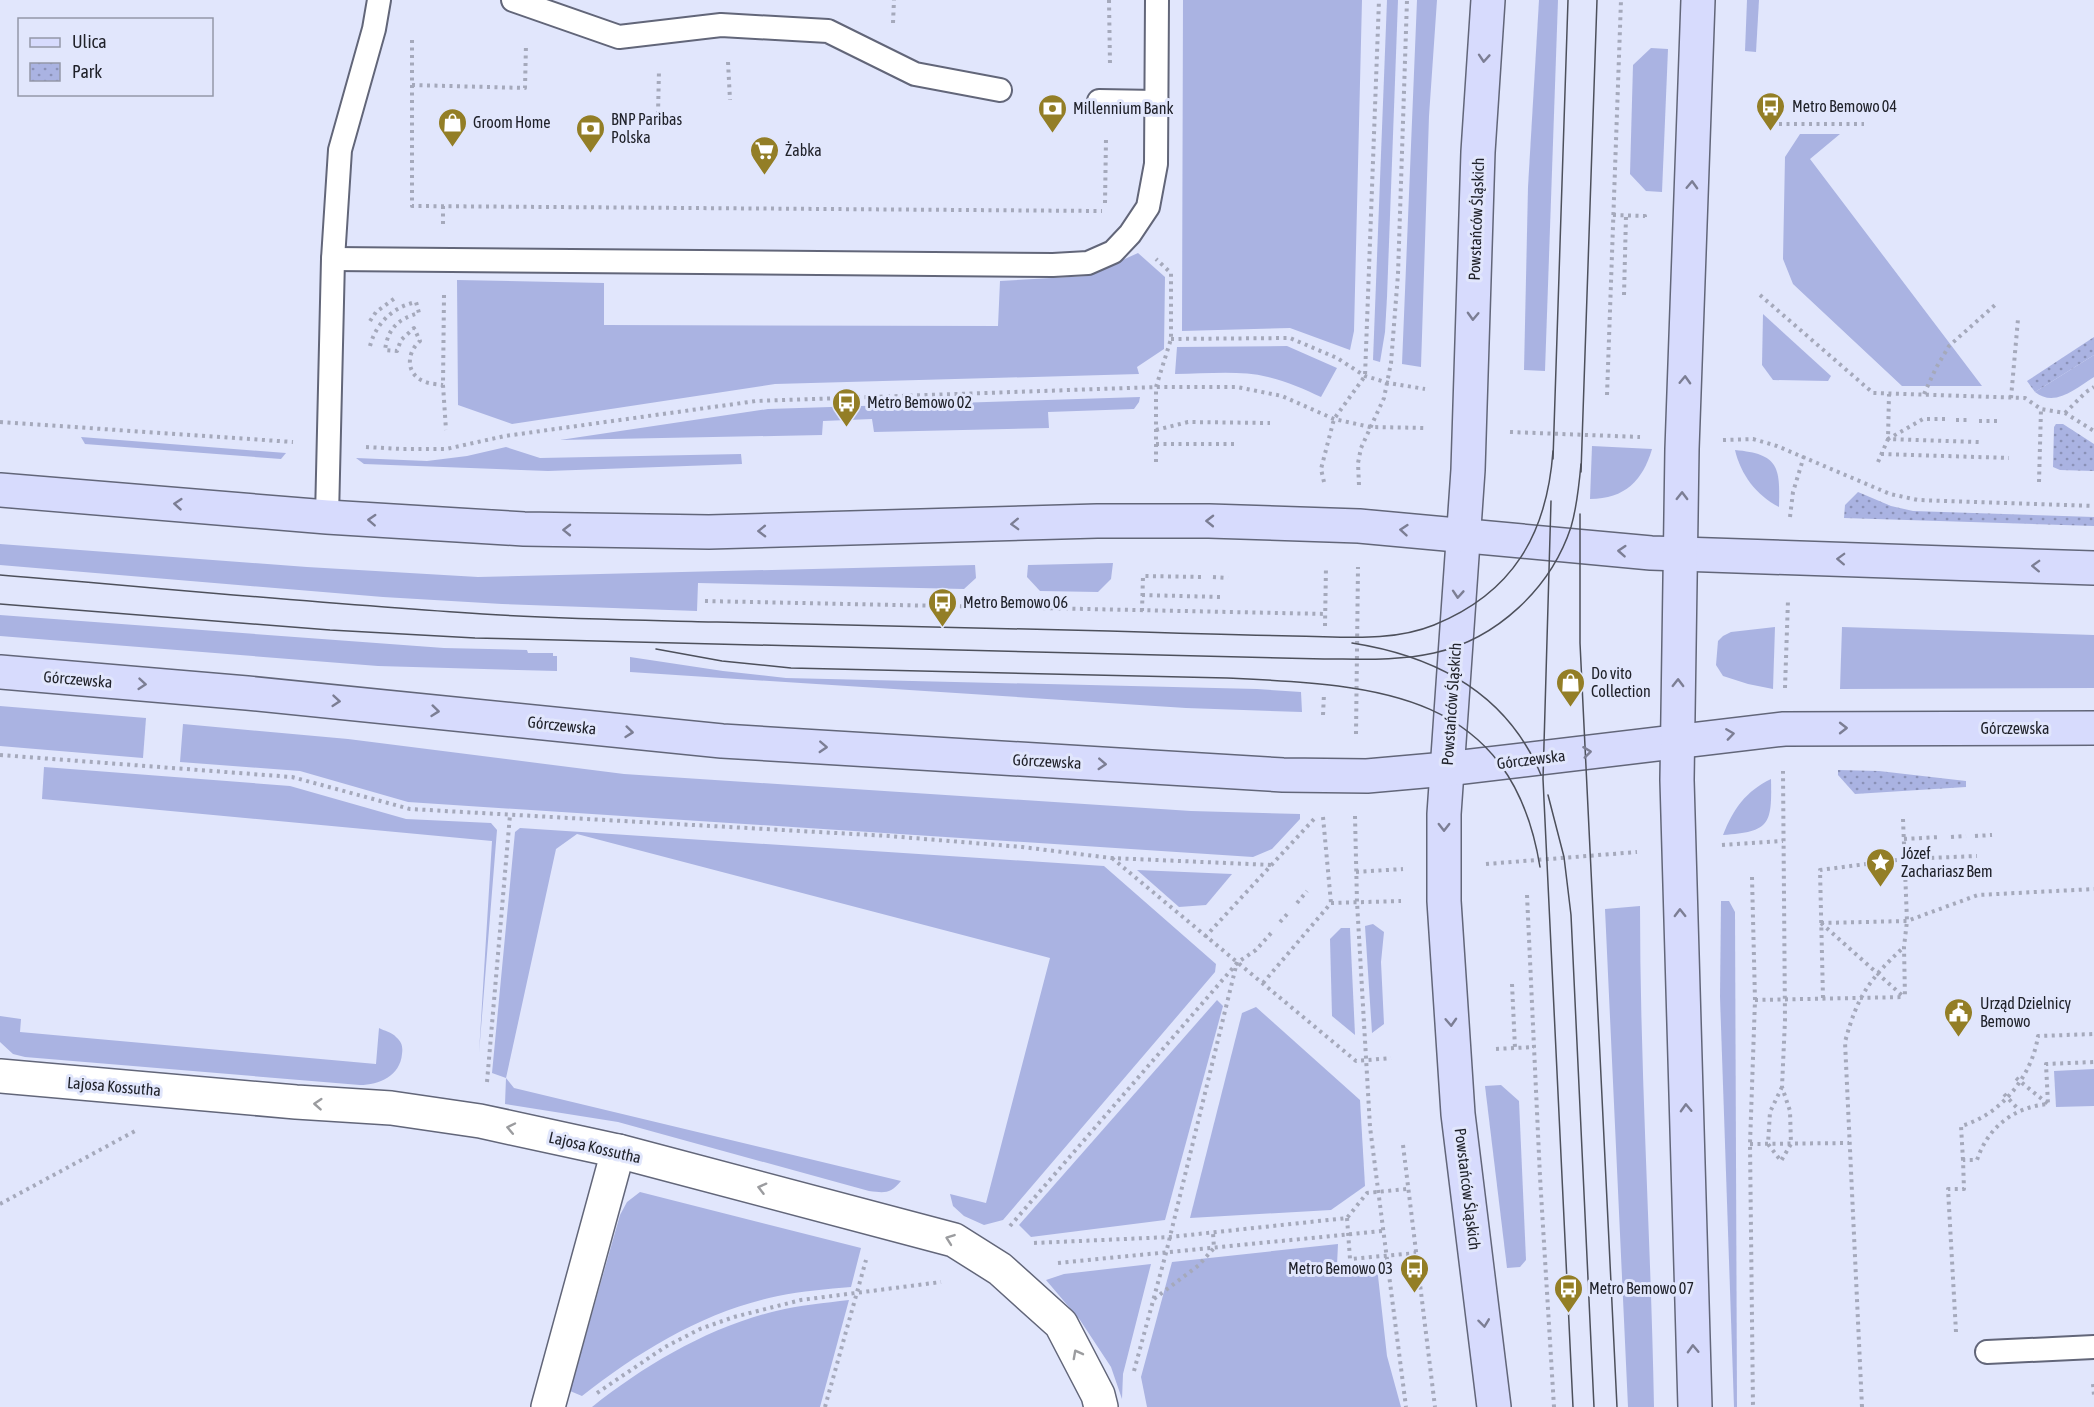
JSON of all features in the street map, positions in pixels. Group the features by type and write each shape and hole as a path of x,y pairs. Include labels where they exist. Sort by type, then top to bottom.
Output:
{"main road":[{"name":"Powstańców Śląskich","path":"1488,0 1478,152 1468,470 1446,769 1444,901 1454,1066 1494,1407"},
{"path":"1695,1407 1677,849 1677,741 1682,449 1698,0"},
{"path":"0,490 327,517 524,529 709,532 1097,521 1209,521 1359,525 1681,555 2094,568"},
{"name":"Górczewska","path":"0,672 248,693 722,741 1283,775 1367,776 1446,769 1784,729 2094,728"}],"street":[{"name":"Lajosa Kossutha","path":"0,1076 391,1108 492,1124 618,1151 954,1240 982,1255 1000,1269 1061,1324 1098,1395 1101,1407"},
{"path":"548,1407 618,1151"}],"lane":[{"path":"327,517 333,259 340,150 374,29 379,0"},
{"path":"333,259 1041,265 1088,263 1113,252 1148,207 1156,164 1157,0"},
{"path":"520,2 619,37 721,25 828,31 915,74 1000,90"},
{"path":"1105,101 1156,102"},
{"path":"1987,1352 2094,1347"}],"path":[{"path":"412,30 412,206 1104,211 1109,0"},
{"path":"1325,485 1321,469 1334,419 1365,375 1379,0"},
{"path":"1359,483 1360,455 1389,383 1398,274 1407,0"},
{"path":"1607,395 1621,0"},
{"path":"411,85 525,88 520,2"},
{"path":"658,114 659,32"},
{"path":"1779,124 1864,124"},
{"path":"1613,215 1645,216 1645,227"},
{"path":"1624,295 1626,216"},
{"path":"1155,258 1171,273 1171,339 1156,387 1156,462"},
{"path":"444,290 443,385 446,430"},
{"path":"366,328 376,312 402,294"},
{"path":"1760,295 1873,393 2025,398 2041,409 2065,413 2094,431"},
{"path":"368,351 372,339 385,318 404,304 416,302 419,313 400,320 387,340 385,350 397,351 401,340 414,328 420,341 413,347 409,356 409,364 413,373 422,381 443,385"},
{"path":"1924,394 1935,368 1949,346 1996,304"},
{"path":"2011,398 2018,319"},
{"path":"1171,339 1290,339 1337,358 1365,375 1389,383 1425,389"},
{"path":"0,422 402,449 446,449 505,436 756,401 1156,387 1238,387 1282,396 1334,419 1370,427 1419,428"},
{"path":"2065,413 2094,387"},
{"path":"1878,462 1888,439 1889,394"},
{"path":"2039,482 2041,409"},
{"path":"1888,439 1923,419 1945,419"},
{"path":"1956,420 1971,420"},
{"path":"1979,421 1997,421"},
{"path":"1156,430 1188,422 1270,423"},
{"path":"1521,433 1647,437"},
{"path":"1730,440 1753,439 1777,446 1890,494 1918,500 2094,506"},
{"path":"1888,439 1978,442"},
{"path":"1156,444 1236,444"},
{"path":"1881,454 2009,458"},
{"path":"1790,516 1793,492 1804,456"},
{"path":"1325,626 1326,564"},
{"path":"1357,717 1358,569"},
{"path":"1142,611 1143,576 1202,577"},
{"path":"1213,577 1228,578"},
{"path":"1142,595 1220,597"},
{"path":"705,601 1326,614"},
{"path":"1785,693 1787,622"},
{"path":"1323,716 1324,694"},
{"path":"0,755 292,777 410,808 889,837 1022,847 1111,858 1272,865"},
{"path":"1782,1087 1770,1112 1768,1144 1781,1161 1791,1144 1790,1111 1782,1087 1785,999 1783,772"},
{"path":"1205,937 1322,810 1331,903 1263,983"},
{"path":"1355,814 1357,902 1370,1127 1406,1407"},
{"path":"492,1124 494,1091 487,1082 510,815"},
{"path":"1903,819 1907,921 1904,947 1905,998"},
{"path":"1975,836 1992,835"},
{"path":"1951,837 1966,836"},
{"path":"1904,839 1940,837"},
{"path":"1717,845 1783,841"},
{"path":"1476,865 1639,851"},
{"path":"1823,998 1820,870 1905,860 1977,856"},
{"path":"1111,858 1356,1061 1391,1058"},
{"path":"1356,872 1414,868"},
{"path":"1906,874 1943,873"},
{"path":"1752,878 1755,1000 1750,1144 1753,1407"},
{"path":"1821,922 1907,921 1978,895 2094,889"},
{"path":"1297,903 1307,891"},
{"path":"1527,895 1554,1407"},
{"path":"1331,903 1388,900"},
{"path":"1280,922 1290,911"},
{"path":"1821,922 1905,998"},
{"path":"1016,1235 1009,1226 1238,962 1256,950 1273,931"},
{"path":"1862,1407 1845,1042 1859,998 1904,947"},
{"path":"1132,1379 1166,1253 1238,962"},
{"path":"1512,984 1515,1048"},
{"path":"1755,1000 1905,998"},
{"path":"1955,1324 1948,1189 1964,1190 1961,1126 1981,1118 2006,1095 2031,1063 2038,1036 2094,1034"},
{"path":"1495,1042 1496,1050 1534,1047"},
{"path":"2048,1104 2046,1064 2094,1062"},
{"path":"2018,1079 2048,1104"},
{"path":"2006,1095 2019,1110"},
{"path":"1964,1160 1977,1160 1981,1149 1996,1126 2019,1110 2032,1105 2048,1104"},
{"path":"0,1204 144,1126"},
{"path":"1750,1144 1848,1143"},
{"path":"1403,1145 1435,1407"},
{"path":"1407,1189 1367,1193 1347,1218 1350,1259 1416,1253"},
{"path":"1033,1243 1213,1233 1347,1218"},
{"path":"1000,1269 1382,1231"},
{"path":"1154,1299 1199,1265 1214,1248 1213,1233"},
{"path":"825,1407 866,1260"},
{"path":"597,1394 665,1347 700,1329 760,1309 801,1300 948,1281"}],"green space":[{"path":"1183,0 1362,0 1354,331 1350,350 1290,328 1182,331"},
{"path":"1387,0 1398,0 1387,297 1380,362 1373,360"},
{"path":"1417,0 1437,0 1429,116 1421,367 1402,364"},
{"path":"1539,0 1558,0 1545,371 1524,370 1528,187"},
{"path":"1747,0 1759,0 1756,52 1745,51"},
{"path":"1651,48 1668,49 1662,192 1646,191 1630,174 1633,65"},
{"path":"1800,134 1840,134 1810,159 1982,386 1902,386 1793,284 1783,259 1785,157"},
{"path":"1138,253 1165,277 1164,349 1137,367 1139,374 775,384 512,424 458,405 457,280 604,283 604,325 998,326 1000,281 1087,276"},
{"path":"1763,314 1831,376 1828,381 1773,380 1762,365"},
{"path":"2094,337 2094,355 2035,392 2027,381"},
{"path":"1287,346 1337,368 1321,397 1288,383 1257,375 1175,374 1177,347"},
{"path":"2094,355 2094,377 2080,386 2058,397 2050,398 2035,392"},
{"path":"1140,397 1134,409 1048,412 1049,428 874,432 872,419 823,421 822,435 560,440 768,409"},
{"path":"2056,424 2063,424 2094,444 2094,471 2060,470 2053,467"},
{"path":"81,437 286,453 281,459 85,444"},
{"path":"1592,446 1652,449 1643,470 1631,486 1613,496 1590,499"},
{"path":"506,447 540,458 741,454 742,464 548,471 364,464 356,458 427,461 467,456"},
{"path":"1735,450 1761,455 1774,465 1779,482 1779,507 1763,497 1745,476"},
{"path":"1858,492 1891,506 1913,511 2094,517 2094,526 1844,518 1845,505"},
{"path":"0,544 307,567 478,577 975,565 976,578 964,589 698,583 697,611 383,597 0,565"},
{"path":"1113,563 1111,579 1098,592 1040,591 1027,577 1028,565"},
{"path":"0,615 444,648 527,650 528,653 553,653 553,656 557,656 557,671 378,666 0,636"},
{"path":"1775,627 1773,689 1723,676 1716,665 1718,641 1723,636 1731,632"},
{"path":"1842,627 2094,635 2094,688 1840,689"},
{"path":"630,657 786,678 1257,689 1301,692 1302,712 1186,708 630,672"},
{"path":"0,706 146,718 143,758 0,746"},
{"path":"183,724 348,739 624,774 1191,811 1300,814 1300,819 1272,849 1253,857 408,802 300,771 180,762"},
{"path":"44,767 290,786 406,819 491,823 497,830 479,1053 492,841 42,799"},
{"path":"1838,770 1879,771 1966,781 1966,787 1855,794 1838,775"},
{"path":"1771,779 1771,806 1765,823 1750,831 1723,835 1731,817 1747,795"},
{"path":"520,828 1104,866 1216,964 1215,972 1003,1220 984,1225 964,1216 953,1206 950,1194 986,1203 1050,958 577,834 556,849 506,1078 492,1073 515,832"},
{"path":"1137,870 1232,874 1206,905 1179,907"},
{"path":"1721,901 1729,901 1735,912 1737,1407 1734,1407 1720,997"},
{"path":"1640,906 1654,1407 1628,1407 1605,909"},
{"path":"1373,924 1384,932 1381,962 1384,1024 1372,1033 1365,926"},
{"path":"1341,928 1350,928 1355,1035 1332,1016 1330,939"},
{"path":"1217,1000 1223,1006 1165,1220 1031,1237 1019,1225"},
{"path":"1256,1007 1360,1100 1365,1186 1331,1210 1190,1218 1242,1013"},
{"path":"0,1016 21,1019 20,1032 376,1064 379,1028 398,1039 402,1045 402,1051 397,1068 387,1078 360,1085 25,1057 13,1054 0,1042"},
{"path":"2094,1069 2094,1106 2056,1107 2054,1071"},
{"path":"506,1078 514,1088 901,1181 887,1192 869,1191 618,1122 505,1104"},
{"path":"1501,1085 1519,1101 1526,1260 1520,1267 1507,1268 1485,1086"},
{"path":"640,1192 861,1248 851,1287 778,1296 725,1312 699,1322 650,1349 582,1396 570,1391 620,1215 627,1202"},
{"path":"1338,1244 1337,1265 1377,1267 1387,1356 1401,1407 1147,1407 1141,1377 1172,1262"},
{"path":"1151,1264 1123,1374 1122,1399 1111,1367 1080,1320 1046,1280 1064,1274"},
{"path":"849,1300 820,1407 592,1407 656,1362 726,1327 785,1309"}],"tram line":[{"path":"1553,459 1568,0"},
{"path":"1581,472 1597,0"},
{"path":"0,575 362,606 542,617 1247,635 1382,636 1417,631 1462,612 1505,578 1521,557 1534,534 1543,509 1553,451"},
{"path":"0,604 330,630 475,638 1324,659 1407,657 1434,653 1457,646 1479,636 1519,608 1550,570 1562,549 1571,527 1581,464"},
{"path":"1551,501 1543,779 1573,1407"},
{"path":"1580,514 1580,643 1617,1407"},
{"path":"1352,643 1412,658 1465,683 1509,722 1527,746 1541,775"},
{"path":"656,649 722,661 791,668 1227,678 1334,685 1383,694 1428,708 1467,731 1500,763 1524,808 1540,867"},
{"path":"1548,795 1564,857 1571,915 1594,1407"}],"place":[{"name":"Metro Bemowo 04","path":"1771,132"},
{"name":"Millennium Bank","path":"1052,134"},
{"name":"Groom Home","path":"452,148"},
{"name":"BNP Paribas Polska","path":"590,154"},
{"name":"Żabka","path":"764,176"},
{"name":"Metro Bemowo 02","path":"846,428"},
{"name":"Metro Bemowo 06","path":"942,628"},
{"name":"Do vito Collection","path":"1570,708"},
{"name":"Józef Zachariasz Bem","path":"1880,888"},
{"name":"Urząd Dzielnicy Bemowo","path":"1959,1038"},
{"name":"Metro Bemowo 03","path":"1414,1294"},
{"name":"Metro Bemowo 07","path":"1568,1314"}]}
